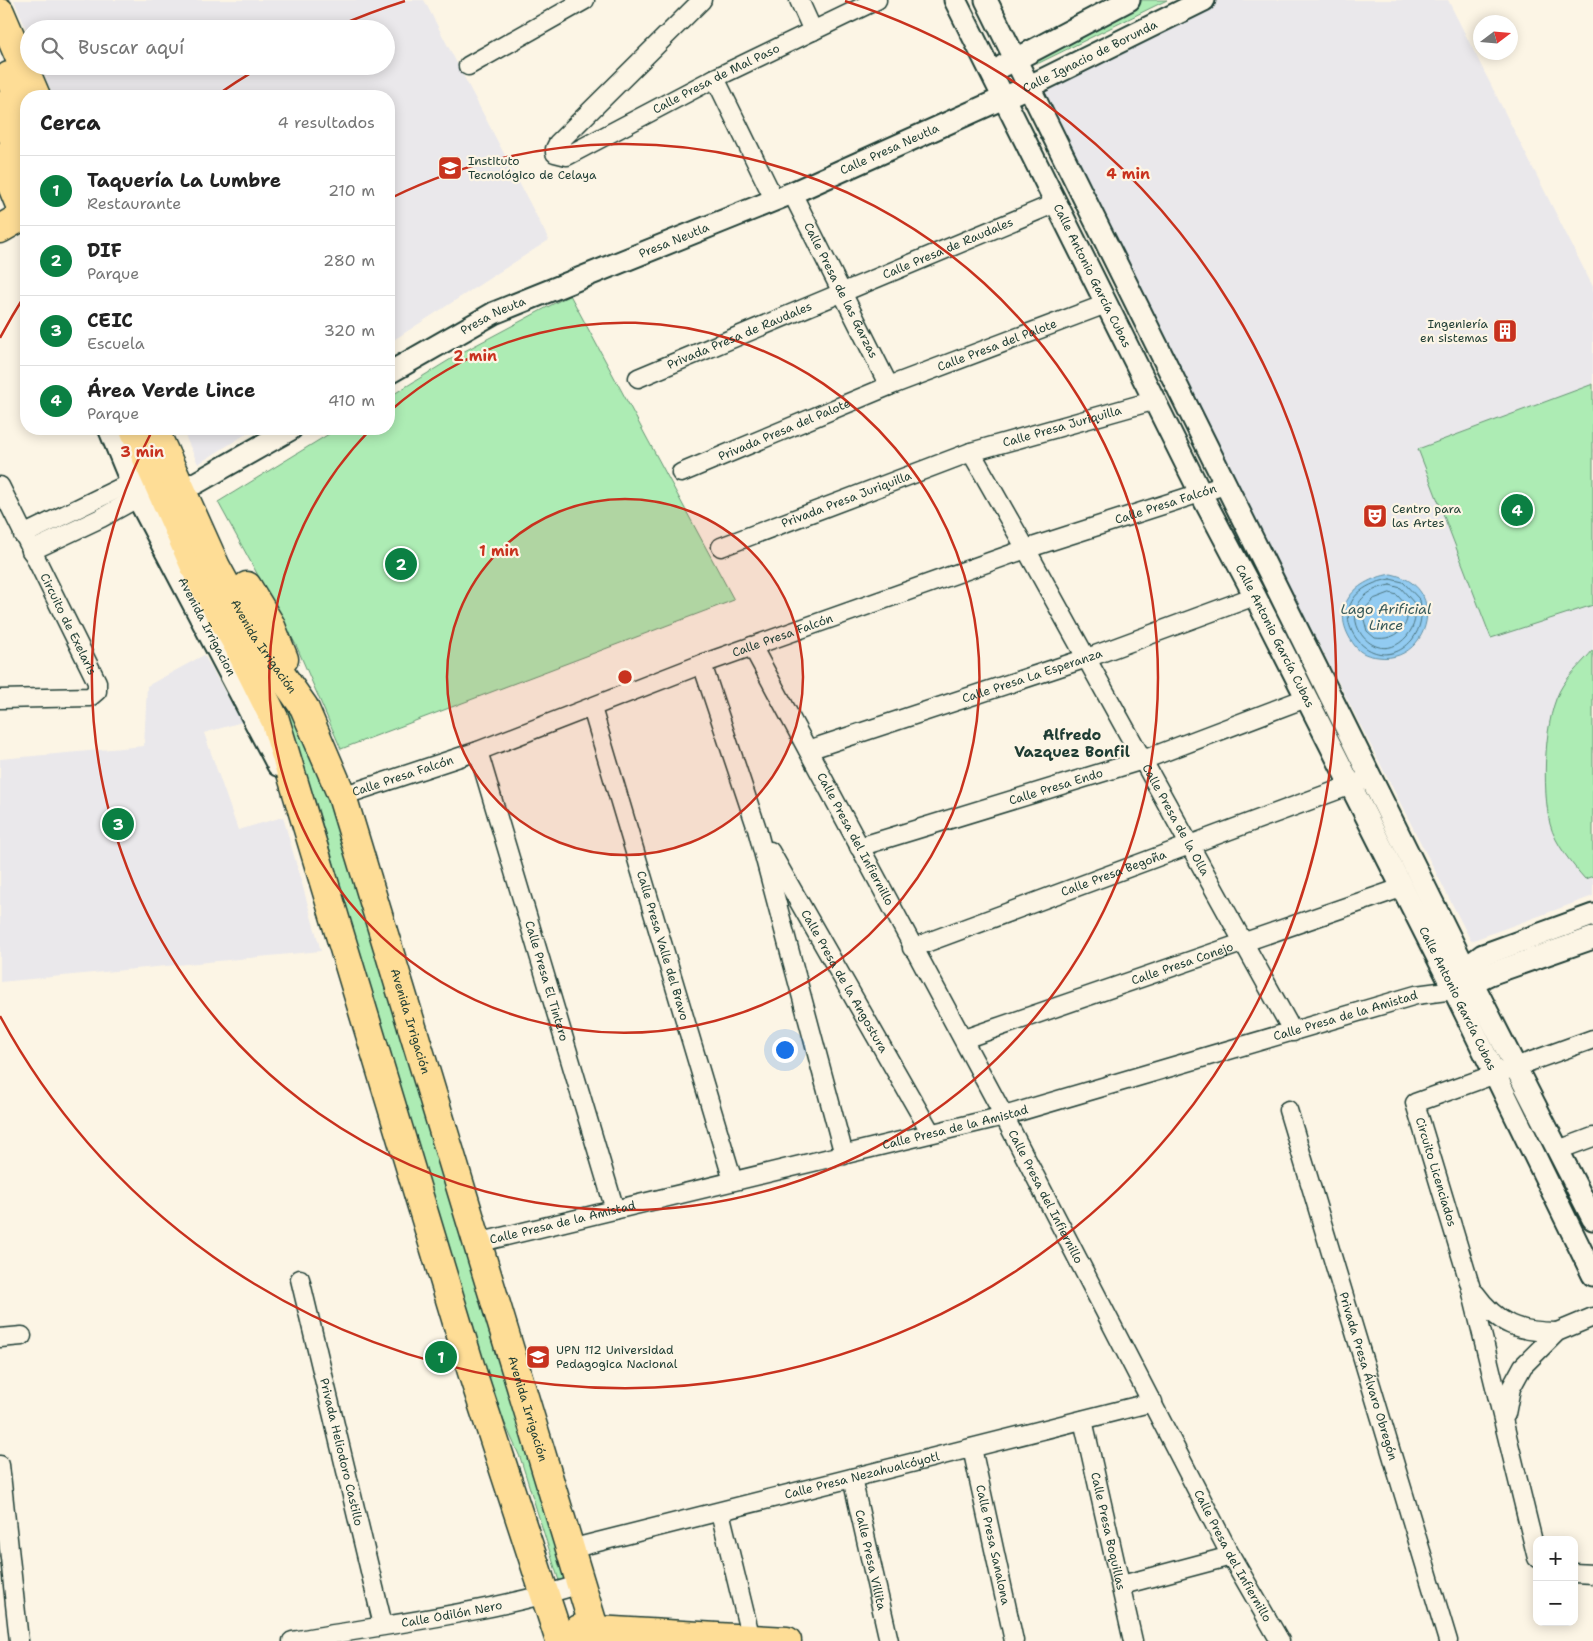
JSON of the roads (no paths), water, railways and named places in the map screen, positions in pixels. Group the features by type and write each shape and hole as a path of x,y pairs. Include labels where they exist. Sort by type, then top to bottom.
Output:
{"main road":[{"path":"0,12 20,59"},
{"path":"0,55 20,103"},
{"path":"27,75 33,90"},
{"path":"0,106 12,182"},
{"path":"0,157 20,201"},
{"path":"0,229 20,219"},
{"name":"Avenida Irrigacion","path":"113,435 135,489 262,728 306,823"},
{"name":"Avenida Irrigación","path":"137,435 208,572 304,707 342,796 597,1635"},
{"name":"Avenida Irrigación","path":"156,435 238,645 275,720 472,1372 558,1634"},
{"path":"174,435 232,558 270,624 304,707"},
{"path":"558,1634 787,1641"}],"street":[{"name":"Calle Presa de Mal Paso","path":"702,0 558,143 555,149 556,153 567,156 715,78 877,0"},
{"path":"799,0 813,31"},
{"name":"Calle Antonio García Cubas","path":"955,0 1106,304 1156,400 1201,494 1255,596 1401,888 1515,1067 1593,1219"},
{"name":"Calle Antonio García Cubas","path":"986,0 1371,778 1460,980 1495,1075 1593,1275"},
{"path":"991,72 1129,0"},
{"name":"Calle Ignacio de Borunda","path":"1004,97 1204,0"},
{"path":"468,66 576,2"},
{"name":"Calle Presa de las Garzas","path":"715,78 841,294 889,386"},
{"name":"Calle Presa Neutla","path":"783,196 1004,97"},
{"name":"Presa Neutla","path":"574,281 783,196"},
{"name":"Calle Presa de Raudales","path":"841,294 1056,203"},
{"name":"Presa Neuta","path":"395,370 494,313 574,281"},
{"name":"Privada Presa de Raudales","path":"638,378 841,294"},
{"name":"Calle Presa del Palote","path":"889,386 1106,304"},
{"name":"Privada Presa del Palote","path":"681,474 889,386"},
{"name":"Calle Presa Juriquilla","path":"970,452 1156,400"},
{"path":"196,483 280,435"},
{"name":"Privada Presa Juriquilla","path":"721,547 970,452"},
{"name":"Calle Presa de la Olla","path":"970,452 1191,845 1292,1032"},
{"name":"Calle Presa Falcón","path":"342,796 478,752 702,664 1026,549 1225,485"},
{"name":"Circuito de Exelaris","path":"0,486 22,535 96,682 97,691 90,697 0,699"},
{"path":"22,535 135,489"},
{"path":"31,551 101,518 135,489"},
{"name":"Calle Presa La Esperanza","path":"808,750 1087,658 1255,596"},
{"name":"Calle Presa del Infiernillo","path":"752,646 912,948 964,1039 1231,1556 1280,1641"},
{"name":"Calle Presa de la Angostura","path":"702,664 757,829 844,1154"},
{"name":"Calle Presa Endo","path":"859,847 1143,760 1306,698"},
{"name":"Calle Presa Valle del Bravo","path":"592,708 733,1181"},
{"name":"Calle Presa El Tintero","path":"478,752 615,1210"},
{"name":"Calle Presa Begoña","path":"912,948 1371,778"},
{"name":"Calle Presa de la Angostura","path":"757,829 932,1134"},
{"name":"Calle Presa Conejo","path":"964,1039 1401,888"},
{"path":"1460,980 1483,956 1593,914"},
{"path":"1460,980 1593,938"},
{"name":"Calle Presa de la Amistad","path":"477,1243 1004,1116 1429,992 1460,980"},
{"name":"Circuito Licenciados","path":"1533,1541 1505,1420 1470,1285 1414,1103 1593,1039"},
{"name":"Privada Presa Álvaro Obregón","path":"1288,1110 1448,1641"},
{"path":"1558,1150 1593,1137"},
{"name":"Privada Heliodoro Castillo","path":"300,1279 383,1625"},
{"name":"Circuito Licenciados","path":"1470,1285 1486,1308 1502,1322 1530,1332 1558,1332"},
{"name":"Circuito Licenciados","path":"1505,1420 1511,1388 1522,1366 1558,1332 1593,1317"},
{"path":"0,1338 22,1336"},
{"name":"Calle Presa Nezahualcóyotl","path":"570,1549 1153,1402"},
{"name":"Calle Presa Boquillas","path":"1083,1420 1122,1585 1133,1641"},
{"name":"Calle Presa Sanalona","path":"972,1448 1014,1641"},
{"path":"0,1465 19,1641"},
{"name":"Calle Presa Villita","path":"852,1478 889,1641"},
{"path":"720,1512 750,1640"},
{"path":"1122,1585 1231,1556"},
{"path":"1578,1573 1593,1574"},
{"name":"Calle Odilón Nero","path":"292,1641 546,1595 581,1584"}],"water":[{"name":"Lago Arificial Lince","path":"1391,574 1410,581 1421,593 1426,608 1426,623 1420,637 1410,649 1395,656 1378,657 1368,655 1357,649 1347,633 1344,609 1348,599 1355,590 1365,583"}],"place":[{"name":"Instituto Tecnológico de Celaya","path":"450,168"},
{"name":"Ingeniería en sistemas","path":"1505,331"},
{"name":"Área Verde Lince","path":"1517,510"},
{"name":"Centro para las Artes","path":"1375,516"},
{"name":"DIF","path":"401,564"},
{"name":"CEIC","path":"118,824"},
{"name":"Taquería La Lumbre","path":"441,1357"},
{"name":"UPN 112 Universidad Pedagogica Nacional","path":"538,1357"}],"district":[{"name":"Alfredo Vazquez Bonfil","path":"1072,744"}]}
